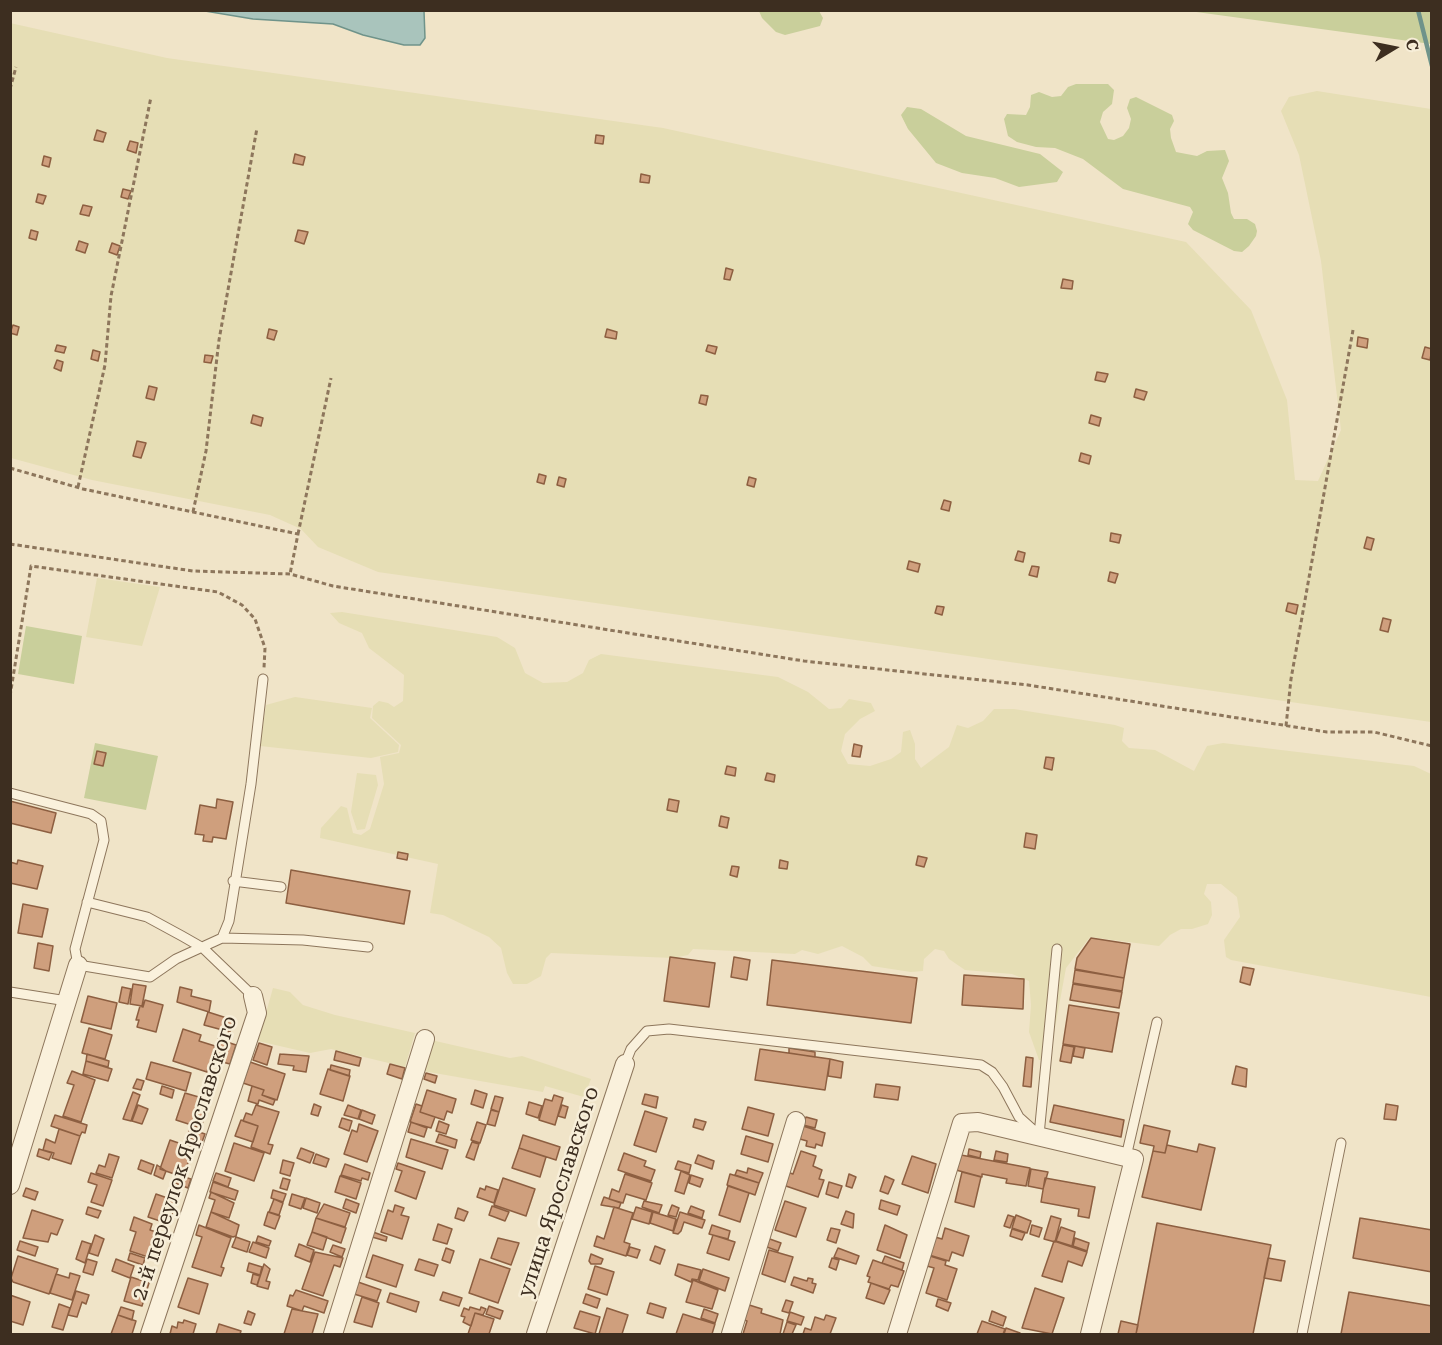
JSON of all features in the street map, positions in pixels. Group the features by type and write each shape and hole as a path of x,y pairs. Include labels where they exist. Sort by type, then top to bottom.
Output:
{"street":[{"path":"10,1185 78,965"},
{"name":"2-й переулок Ярославского","path":"150,1335 257,1012 253,996"},
{"path":"333,1335 425,1040"},
{"name":"улица Ярославского","path":"536,1335 626,1064"},
{"path":"731,1335 796,1121"},
{"path":"897,1335 962,1123 978,1122 1130,1158 1090,1335"}],"lane":[{"path":"222,938 229,921 233,880 251,784 263,679"},
{"path":"10,793 91,814 101,821 104,840 75,949 78,965 150,977 176,959 222,938 303,940 368,948"},
{"path":"233,880 281,887"},
{"path":"87,902 147,917 203,948 253,996"},
{"path":"1039,1135 1057,949"},
{"path":"10,992 67,1001"},
{"path":"1130,1158 1157,1022"},
{"path":"626,1064 631,1048 647,1031 669,1029 981,1065 992,1072 1019,1117 1039,1135"},
{"path":"1302,1335 1341,1143"}],"path":[{"path":"10,89 16,67"},
{"path":"78,487 105,365 111,296 150,97"},
{"path":"193,512 206,451 219,340 256,128"},
{"path":"1286,726 1291,680 1353,330"},
{"path":"290,574 332,378"},
{"path":"10,468 78,487 298,534"},
{"path":"10,544 194,571 290,574 333,586 804,661 1028,685 1328,732 1374,732 1431,746"},
{"path":"10,696 31,566 218,592 242,605 255,619 265,648 263,679"}],"shaded area":[{"path":"10,23 167,58 663,128 1186,242 1251,310 1287,400 1295,480 1318,481 1341,430 1321,261 1299,155 1281,111 1289,97 1317,91 1431,109 1431,722 378,572 318,547 301,529 270,515 92,480 11,458"},
{"path":"97,578 160,587 142,646 86,637"},
{"path":"342,612 497,637 515,648 525,673 543,683 567,682 583,673 589,660 601,654 778,677 808,692 829,709 841,708 849,699 871,703 875,711 860,719 845,734 841,751 848,764 870,766 891,759 901,752 903,732 910,730 915,744 915,759 921,768 949,747 957,725 968,728 983,721 994,709 1014,709 1124,728 1122,741 1129,748 1155,750 1194,771 1207,746 1223,743 1414,766 1431,774 1431,997 1231,960 1226,957 1224,940 1240,917 1237,897 1221,884 1207,884 1204,894 1211,902 1212,915 1208,924 1192,929 1181,929 1170,935 1159,946 1090,937 1066,968 1049,1060 1039,1060 1029,1032 1031,1005 1029,981 1012,974 965,970 949,959 944,951 935,949 924,959 923,971 911,972 872,966 863,957 842,946 818,954 802,950 795,954 693,949 688,955 673,958 551,953 546,958 541,976 527,984 513,984 507,973 501,948 489,937 443,915 430,913 438,864 320,838 321,828 341,806 347,808 353,833 361,835 370,829 384,784 380,757 399,753 401,745 372,718 373,706 379,701 394,707 403,701 404,675 369,648 362,633 339,623 330,613"},
{"path":"295,697 372,708 370,718 399,745 398,752 371,758 260,746 266,705"},
{"path":"357,773 376,775 378,785 365,829 357,830 351,812"},
{"path":"273,988 290,992 303,1005 335,1015 415,1033 405,1067 331,1049 310,1053 258,1041"},
{"path":"431,1040 510,1058 522,1056 591,1079 584,1097 545,1086 543,1092 423,1071"}],"green space":[{"path":"759,11 819,11 823,18 820,26 785,35 776,32 762,18"},
{"path":"1189,11 1431,11 1431,44"},
{"path":"1076,84 1108,84 1114,90 1112,104 1103,112 1100,122 1108,139 1114,140 1123,136 1129,128 1131,119 1127,108 1130,99 1136,97 1172,115 1174,121 1170,129 1176,152 1197,156 1207,151 1225,150 1229,161 1222,178 1228,193 1231,213 1234,219 1247,219 1255,224 1257,231 1249,246 1242,252 1234,251 1193,230 1188,224 1193,212 1190,207 1123,189 1083,159 1055,148 1036,147 1017,142 1008,136 1004,119 1007,114 1026,115 1030,107 1031,95 1039,92 1052,97 1061,96 1068,87"},
{"path":"907,107 921,109 966,136 1040,154 1063,172 1057,182 1019,187 995,178 962,173 936,163 908,129 901,115"},
{"path":"26,626 82,636 74,684 18,674"},
{"path":"95,743 158,756 146,810 84,798"}],"water":[{"path":"205,11 424,11 425,38 420,45 404,45 363,35 333,24 253,19"}],"building":[{"path":"97,130 106,133 103,142 94,140"},
{"path":"596,135 604,136 603,144 595,143"},
{"path":"130,141 138,143 136,153 127,150"},
{"path":"295,154 305,157 303,165 293,163"},
{"path":"44,156 51,158 49,167 42,165"},
{"path":"641,174 650,176 649,183 640,182"},
{"path":"123,189 131,191 128,199 121,197"},
{"path":"38,194 46,196 43,204 36,202"},
{"path":"83,205 92,207 89,216 80,214"},
{"path":"31,230 38,232 36,240 29,238"},
{"path":"298,230 308,232 304,244 295,241"},
{"path":"79,241 88,244 85,253 76,250"},
{"path":"112,243 120,246 117,255 109,252"},
{"path":"726,268 733,270 730,280 724,279"},
{"path":"1063,279 1073,281 1072,289 1061,288"},
{"path":"13,325 19,327 17,335 10,333"},
{"path":"269,329 277,331 274,340 267,338"},
{"path":"607,329 617,332 616,339 605,337"},
{"path":"1358,337 1368,339 1367,348 1357,346"},
{"path":"57,345 66,347 64,353 55,351"},
{"path":"708,345 717,347 715,354 706,351"},
{"path":"1425,347 1432,349 1430,360 1422,358"},
{"path":"93,350 100,352 98,361 91,359"},
{"path":"205,355 213,356 211,363 204,362"},
{"path":"57,360 63,362 61,371 54,368"},
{"path":"1097,372 1108,374 1105,382 1095,380"},
{"path":"149,386 157,388 154,400 146,398"},
{"path":"1136,389 1147,392 1144,400 1134,397"},
{"path":"701,395 708,396 706,405 699,403"},
{"path":"253,415 263,418 261,426 251,423"},
{"path":"1091,415 1101,418 1099,426 1089,423"},
{"path":"137,441 146,443 141,458 133,456"},
{"path":"1081,453 1091,456 1089,464 1079,461"},
{"path":"539,474 546,476 544,484 537,482"},
{"path":"559,477 566,479 564,487 557,485"},
{"path":"749,477 756,479 754,487 747,485"},
{"path":"944,500 951,502 949,511 941,509"},
{"path":"1111,533 1121,535 1119,543 1110,541"},
{"path":"1367,537 1374,539 1371,550 1364,548"},
{"path":"1018,551 1025,553 1023,562 1015,560"},
{"path":"909,561 920,564 918,572 907,569"},
{"path":"1032,566 1039,567 1037,577 1029,575"},
{"path":"1110,572 1118,574 1115,583 1108,581"},
{"path":"1288,603 1298,605 1296,614 1286,611"},
{"path":"937,606 944,607 942,615 935,613"},
{"path":"1383,618 1391,620 1388,632 1380,630"},
{"path":"854,744 862,746 860,757 852,756"},
{"path":"97,751 106,753 103,766 94,764"},
{"path":"1046,757 1054,758 1052,770 1044,768"},
{"path":"727,766 736,768 735,776 725,774"},
{"path":"767,773 775,775 774,782 765,780"},
{"path":"217,799 233,802 226,839 213,837 212,842 203,841 204,835 195,834 200,805 216,808"},
{"path":"669,799 679,801 677,812 667,810"},
{"path":"10,801 56,813 51,833 10,823"},
{"path":"721,816 729,818 727,828 719,826"},
{"path":"1026,833 1037,835 1035,849 1024,847"},
{"path":"398,852 408,854 407,860 397,858"},
{"path":"918,856 927,858 924,867 916,865"},
{"path":"18,860 43,866 37,889 10,883 10,862 17,864"},
{"path":"780,860 788,862 787,869 779,868"},
{"path":"732,866 739,867 737,877 730,875"},
{"path":"291,870 410,891 404,924 286,903"},
{"path":"23,904 48,909 42,937 18,933"},
{"path":"1091,938 1130,944 1124,978 1075,969 1077,958"},
{"path":"38,943 53,946 49,971 34,968"},
{"path":"670,957 715,963 709,1007 664,1001"},
{"path":"734,957 750,960 747,980 731,977"},
{"path":"772,960 917,978 911,1023 767,1005"},
{"path":"1243,967 1254,969 1250,985 1240,982"},
{"path":"1075,970 1124,978 1122,991 1073,983"},
{"path":"964,975 1024,979 1023,1009 962,1005"},
{"path":"133,984 146,986 142,1006 130,1004"},
{"path":"1073,984 1122,992 1119,1008 1070,1000"},
{"path":"122,987 131,989 128,1004 119,1002"},
{"path":"180,987 192,990 191,996 211,1001 209,1012 177,1002"},
{"path":"88,996 117,1003 111,1029 81,1022"},
{"path":"145,1000 163,1005 156,1032 137,1027 139,1020 136,1020 140,1006 143,1007"},
{"path":"1069,1005 1119,1013 1112,1052 1063,1044"},
{"path":"208,1012 233,1020 230,1032 204,1025"},
{"path":"89,1028 112,1035 105,1059 82,1053"},
{"path":"183,1029 201,1035 199,1041 215,1046 207,1072 173,1061"},
{"path":"218,1039 236,1045 230,1064 211,1059"},
{"path":"259,1043 272,1047 267,1065 253,1060"},
{"path":"1063,1045 1074,1047 1071,1063 1060,1061"},
{"path":"1075,1046 1085,1048 1083,1058 1073,1056"},
{"path":"789,1048 815,1052 815,1057 789,1053"},
{"path":"760,1049 830,1059 825,1090 755,1080"},
{"path":"336,1051 361,1058 359,1066 334,1060"},
{"path":"87,1054 109,1061 108,1067 86,1061"},
{"path":"280,1054 309,1056 306,1072 293,1070 294,1066 278,1064"},
{"path":"1026,1057 1033,1058 1031,1087 1023,1086"},
{"path":"830,1059 843,1062 841,1078 828,1076"},
{"path":"86,1061 112,1069 108,1081 83,1074"},
{"path":"151,1062 191,1073 186,1091 146,1079"},
{"path":"250,1062 285,1074 277,1100 262,1095 264,1090 243,1083"},
{"path":"390,1064 405,1068 402,1079 387,1074"},
{"path":"331,1065 350,1070 349,1076 330,1070"},
{"path":"1236,1066 1247,1069 1246,1087 1232,1084"},
{"path":"328,1069 350,1076 343,1101 320,1094"},
{"path":"72,1071 95,1080 81,1122 63,1116 74,1085 67,1083"},
{"path":"426,1073 437,1076 435,1083 424,1079"},
{"path":"137,1079 144,1081 141,1090 133,1088"},
{"path":"876,1084 900,1087 898,1100 874,1097"},
{"path":"162,1086 174,1090 172,1098 160,1094"},
{"path":"252,1086 264,1090 262,1095 275,1100 273,1105 259,1100 258,1104 248,1101"},
{"path":"427,1090 456,1099 452,1113 447,1111 444,1120 420,1112"},
{"path":"475,1090 487,1094 483,1108 471,1104"},
{"path":"133,1092 140,1095 131,1121 123,1119"},
{"path":"185,1093 209,1100 201,1128 176,1120"},
{"path":"645,1094 658,1097 656,1108 642,1104"},
{"path":"554,1095 563,1098 555,1125 539,1120 545,1099 552,1101"},
{"path":"495,1096 503,1098 499,1112 491,1109"},
{"path":"529,1102 542,1106 538,1118 526,1114"},
{"path":"314,1104 321,1107 318,1116 311,1114"},
{"path":"416,1104 422,1106 420,1112 435,1117 431,1128 410,1122"},
{"path":"1386,1104 1398,1106 1396,1120 1384,1119"},
{"path":"138,1105 148,1109 142,1124 132,1121"},
{"path":"256,1105 279,1112 268,1144 273,1145 270,1154 251,1147 258,1126 243,1121 246,1113 252,1115"},
{"path":"348,1105 361,1110 358,1119 344,1115"},
{"path":"562,1105 568,1107 565,1118 558,1116"},
{"path":"1054,1105 1124,1120 1121,1137 1050,1122"},
{"path":"748,1107 774,1114 768,1136 742,1129"},
{"path":"362,1110 375,1115 372,1124 359,1119"},
{"path":"491,1110 499,1112 495,1126 487,1124"},
{"path":"645,1111 667,1118 656,1152 634,1145"},
{"path":"55,1115 87,1125 85,1133 82,1132 80,1136 51,1126"},
{"path":"806,1117 817,1120 815,1128 803,1125"},
{"path":"342,1118 352,1121 349,1131 339,1127"},
{"path":"695,1119 706,1122 703,1130 693,1127"},
{"path":"241,1120 258,1126 253,1142 235,1136"},
{"path":"439,1121 449,1125 446,1134 436,1131"},
{"path":"411,1122 427,1128 424,1137 408,1132"},
{"path":"477,1122 486,1125 480,1143 471,1140"},
{"path":"359,1124 378,1131 367,1162 344,1154 352,1130 357,1132"},
{"path":"1144,1125 1170,1131 1165,1153 1153,1151 1154,1146 1140,1143"},
{"path":"803,1126 825,1133 822,1146 816,1144 815,1148 806,1146 807,1141 800,1139"},
{"path":"59,1129 80,1136 71,1164 52,1158 54,1153 43,1150 46,1139 55,1143"},
{"path":"190,1129 205,1134 202,1142 187,1137"},
{"path":"439,1134 457,1140 455,1148 436,1142"},
{"path":"523,1135 560,1147 556,1160 519,1148"},
{"path":"746,1136 773,1144 768,1162 741,1154"},
{"path":"411,1139 448,1150 442,1169 406,1157"},
{"path":"170,1140 193,1148 183,1177 160,1169"},
{"path":"472,1142 479,1144 474,1160 466,1157"},
{"path":"234,1143 264,1153 254,1181 225,1171"},
{"path":"1199,1144 1215,1148 1201,1210 1142,1197 1153,1151 1165,1153 1167,1145 1197,1152"},
{"path":"301,1148 314,1153 310,1163 297,1158"},
{"path":"519,1148 546,1157 540,1177 512,1168"},
{"path":"39,1149 52,1153 49,1160 37,1156"},
{"path":"969,1149 981,1152 980,1158 968,1155"},
{"path":"801,1151 816,1156 813,1166 822,1170 819,1179 824,1180 818,1197 783,1185 787,1172 793,1174"},
{"path":"996,1151 1008,1154 1007,1162 994,1160"},
{"path":"624,1153 646,1161 644,1166 655,1170 651,1181 618,1170"},
{"path":"109,1154 119,1157 112,1178 96,1173 99,1165 105,1167"},
{"path":"316,1154 329,1159 326,1167 313,1163"},
{"path":"698,1155 714,1161 712,1169 695,1163"},
{"path":"961,1155 1030,1168 1026,1186 1006,1183 1007,1179 982,1174 982,1177 956,1170"},
{"path":"912,1156 936,1164 928,1193 902,1184"},
{"path":"141,1160 154,1165 151,1174 138,1169"},
{"path":"283,1160 294,1163 290,1176 280,1173"},
{"path":"678,1161 691,1165 689,1173 675,1169"},
{"path":"398,1163 425,1172 416,1199 395,1191 402,1171 396,1169"},
{"path":"345,1164 370,1173 368,1180 362,1178 361,1181 341,1175"},
{"path":"157,1165 166,1171 163,1179 154,1175"},
{"path":"748,1168 763,1173 759,1183 735,1175 737,1170 747,1173"},
{"path":"1031,1169 1048,1172 1043,1189 1028,1186"},
{"path":"681,1171 690,1175 684,1194 675,1191"},
{"path":"962,1172 981,1177 974,1207 955,1202"},
{"path":"91,1173 112,1180 103,1206 91,1202 97,1185 88,1182"},
{"path":"216,1173 231,1178 228,1187 213,1181"},
{"path":"625,1174 652,1183 646,1200 626,1194 623,1203 609,1199 612,1189 619,1192"},
{"path":"730,1174 759,1183 755,1195 727,1185"},
{"path":"849,1174 856,1177 852,1188 846,1186"},
{"path":"177,1175 191,1179 188,1188 175,1183"},
{"path":"691,1175 703,1179 700,1187 689,1183"},
{"path":"340,1176 361,1183 356,1199 335,1192"},
{"path":"885,1176 894,1180 888,1194 880,1191"},
{"path":"283,1178 290,1180 287,1190 280,1188"},
{"path":"503,1178 535,1189 526,1216 494,1205"},
{"path":"1045,1178 1095,1187 1089,1218 1078,1216 1079,1209 1041,1202"},
{"path":"213,1182 238,1191 235,1200 210,1192"},
{"path":"829,1182 842,1186 838,1198 826,1194"},
{"path":"486,1186 498,1190 494,1203 477,1197 480,1188 485,1190"},
{"path":"728,1186 749,1193 740,1222 719,1215"},
{"path":"26,1188 38,1192 35,1200 23,1196"},
{"path":"273,1190 286,1194 283,1202 271,1198"},
{"path":"211,1192 234,1203 229,1218 211,1212 215,1200 209,1198"},
{"path":"156,1194 176,1201 169,1224 148,1217"},
{"path":"292,1194 305,1198 301,1209 289,1205"},
{"path":"604,1197 621,1203 619,1208 601,1205"},
{"path":"306,1198 320,1203 317,1213 303,1208"},
{"path":"274,1199 283,1203 279,1215 269,1212"},
{"path":"346,1199 359,1204 356,1213 343,1208"},
{"path":"881,1200 900,1206 897,1215 879,1209"},
{"path":"644,1201 662,1205 659,1213 642,1207"},
{"path":"785,1201 806,1208 796,1237 775,1230"},
{"path":"324,1204 350,1213 345,1227 316,1218"},
{"path":"395,1205 404,1208 401,1215 409,1217 402,1239 381,1232 388,1210 393,1212"},
{"path":"672,1205 679,1208 676,1217 668,1215"},
{"path":"492,1206 509,1212 505,1221 489,1215"},
{"path":"691,1206 704,1211 702,1218 688,1213"},
{"path":"88,1207 101,1211 98,1218 86,1214"},
{"path":"614,1207 633,1213 624,1242 630,1244 626,1256 594,1246 597,1236 604,1239"},
{"path":"636,1207 652,1212 649,1224 632,1219"},
{"path":"458,1208 468,1212 464,1221 455,1218"},
{"path":"32,1210 63,1220 57,1235 51,1233 48,1242 23,1238"},
{"path":"846,1211 854,1214 853,1228 841,1224"},
{"path":"211,1212 239,1225 236,1236 233,1237 206,1227"},
{"path":"268,1212 280,1216 275,1229 264,1225"},
{"path":"653,1212 676,1219 673,1231 650,1223"},
{"path":"680,1212 705,1220 702,1228 684,1222 678,1234 673,1233"},
{"path":"1008,1215 1014,1217 1010,1228 1004,1226"},
{"path":"1016,1215 1031,1221 1027,1233 1012,1228"},
{"path":"1051,1216 1061,1219 1055,1242 1044,1239"},
{"path":"134,1217 152,1224 150,1230 165,1235 157,1260 130,1251 136,1232 130,1230"},
{"path":"316,1218 346,1228 341,1243 312,1232"},
{"path":"1360,1218 1432,1230 1432,1272 1353,1258"},
{"path":"1157,1223 1271,1245 1253,1334 1136,1334"},
{"path":"438,1224 452,1229 447,1244 433,1240"},
{"path":"199,1225 231,1238 221,1267 224,1268 221,1276 192,1267 202,1237 196,1235"},
{"path":"712,1225 730,1231 728,1239 709,1234"},
{"path":"885,1225 907,1235 900,1258 877,1250"},
{"path":"1032,1225 1042,1228 1039,1237 1030,1234"},
{"path":"1061,1227 1075,1232 1072,1246 1056,1241"},
{"path":"831,1228 840,1230 836,1243 827,1240"},
{"path":"945,1228 969,1236 963,1256 952,1252 949,1261 929,1255 935,1237 942,1239"},
{"path":"1012,1229 1025,1233 1022,1240 1010,1236"},
{"path":"312,1232 327,1237 323,1250 307,1245"},
{"path":"373,1232 387,1237 386,1241 372,1237"},
{"path":"95,1235 104,1239 98,1256 89,1253"},
{"path":"713,1235 735,1242 729,1260 707,1253"},
{"path":"258,1236 271,1241 269,1246 256,1242"},
{"path":"236,1237 250,1242 247,1252 232,1247"},
{"path":"498,1238 519,1243 511,1265 491,1258"},
{"path":"767,1238 781,1243 778,1251 764,1246"},
{"path":"1075,1238 1089,1243 1087,1251 1073,1246"},
{"path":"20,1241 38,1247 35,1256 17,1250"},
{"path":"82,1241 91,1244 85,1263 76,1259"},
{"path":"1054,1241 1087,1252 1082,1266 1068,1261 1062,1282 1042,1276"},
{"path":"253,1242 269,1248 266,1258 249,1252"},
{"path":"299,1244 314,1250 310,1262 295,1256"},
{"path":"333,1245 345,1249 342,1257 330,1252"},
{"path":"655,1246 665,1250 660,1264 650,1260"},
{"path":"630,1247 640,1250 637,1258 627,1255"},
{"path":"446,1248 454,1251 450,1263 442,1260"},
{"path":"838,1248 859,1256 856,1264 834,1257"},
{"path":"769,1250 793,1257 785,1282 762,1274"},
{"path":"315,1252 343,1258 340,1267 334,1265 323,1296 302,1289"},
{"path":"130,1253 145,1258 143,1265 128,1260"},
{"path":"591,1254 603,1259 601,1264 591,1264 589,1261"},
{"path":"373,1255 403,1265 396,1287 366,1277"},
{"path":"18,1256 58,1269 49,1294 13,1282 11,1278"},
{"path":"885,1256 904,1263 902,1270 882,1263"},
{"path":"930,1256 946,1261 945,1265 957,1269 947,1300 926,1293 934,1268 927,1266"},
{"path":"832,1258 839,1260 836,1270 829,1267"},
{"path":"1268,1258 1285,1261 1281,1281 1264,1278"},
{"path":"87,1259 97,1262 93,1275 83,1272"},
{"path":"116,1259 134,1266 130,1278 112,1271"},
{"path":"419,1259 438,1265 434,1276 415,1270"},
{"path":"480,1259 510,1269 498,1303 469,1293"},
{"path":"873,1260 904,1271 898,1287 891,1285 889,1289 868,1282 870,1277 867,1276"},
{"path":"249,1263 262,1267 260,1275 247,1271"},
{"path":"264,1264 270,1269 266,1281 270,1282 268,1289 257,1286"},
{"path":"678,1264 701,1270 698,1280 692,1279 691,1282 675,1275"},
{"path":"595,1266 614,1272 607,1295 588,1289"},
{"path":"703,1269 729,1278 725,1291 699,1281"},
{"path":"70,1273 80,1276 72,1300 50,1293 56,1274 69,1278"},
{"path":"253,1274 260,1276 257,1285 251,1283"},
{"path":"131,1277 149,1283 142,1306 124,1301"},
{"path":"794,1277 807,1281 808,1278 813,1279 812,1283 816,1284 813,1293 791,1285"},
{"path":"188,1278 208,1284 199,1314 178,1307"},
{"path":"693,1280 718,1290 712,1309 686,1302"},
{"path":"358,1282 381,1290 377,1301 354,1294"},
{"path":"871,1283 890,1290 884,1304 866,1298"},
{"path":"1035,1288 1064,1298 1052,1334 1022,1328"},
{"path":"296,1290 328,1301 324,1313 304,1306 302,1311 287,1306 290,1295 293,1296"},
{"path":"76,1291 89,1295 86,1304 82,1302 77,1317 68,1315"},
{"path":"443,1292 462,1298 459,1306 440,1300"},
{"path":"1349,1292 1432,1306 1432,1334 1341,1334"},
{"path":"390,1293 419,1302 416,1312 387,1302"},
{"path":"586,1294 600,1299 597,1308 583,1303"},
{"path":"10,1295 30,1302 23,1325 10,1321"},
{"path":"362,1297 379,1303 372,1327 354,1322"},
{"path":"938,1299 951,1303 948,1311 936,1306"},
{"path":"786,1300 793,1302 789,1313 782,1311"},
{"path":"650,1303 666,1308 663,1318 647,1313"},
{"path":"59,1304 70,1308 63,1330 52,1327"},
{"path":"746,1304 762,1309 761,1313 783,1320 780,1334 743,1334 747,1321 741,1319"},
{"path":"489,1306 503,1311 500,1319 486,1314"},
{"path":"121,1307 134,1311 132,1320 118,1315"},
{"path":"470,1307 486,1309 483,1315 475,1313 471,1326 463,1322 465,1317 461,1316 464,1308 469,1310"},
{"path":"607,1308 628,1315 622,1334 599,1334"},
{"path":"292,1309 318,1314 312,1334 284,1334"},
{"path":"704,1309 718,1314 715,1323 701,1318"},
{"path":"248,1311 255,1314 251,1325 244,1323"},
{"path":"580,1311 600,1317 595,1334 574,1328"},
{"path":"992,1311 1006,1317 1003,1326 989,1321"},
{"path":"790,1312 804,1317 801,1325 787,1321"},
{"path":"475,1313 494,1319 489,1334 468,1334"},
{"path":"683,1314 715,1324 712,1334 676,1334"},
{"path":"118,1315 136,1321 132,1334 111,1334"},
{"path":"826,1315 836,1318 830,1334 803,1334 805,1328 811,1330 815,1317 824,1320"},
{"path":"184,1320 196,1324 193,1334 170,1334 172,1326 177,1328 178,1322 183,1323"},
{"path":"982,1321 1005,1329 1003,1334 977,1334"},
{"path":"1121,1321 1138,1325 1136,1334 1118,1334"},
{"path":"787,1322 796,1325 792,1334 783,1334"},
{"path":"219,1324 241,1331 240,1334 216,1334"},
{"path":"1006,1328 1020,1333 1004,1334"}],"waterway":[{"path":"1418,10 1432,66"}]}
